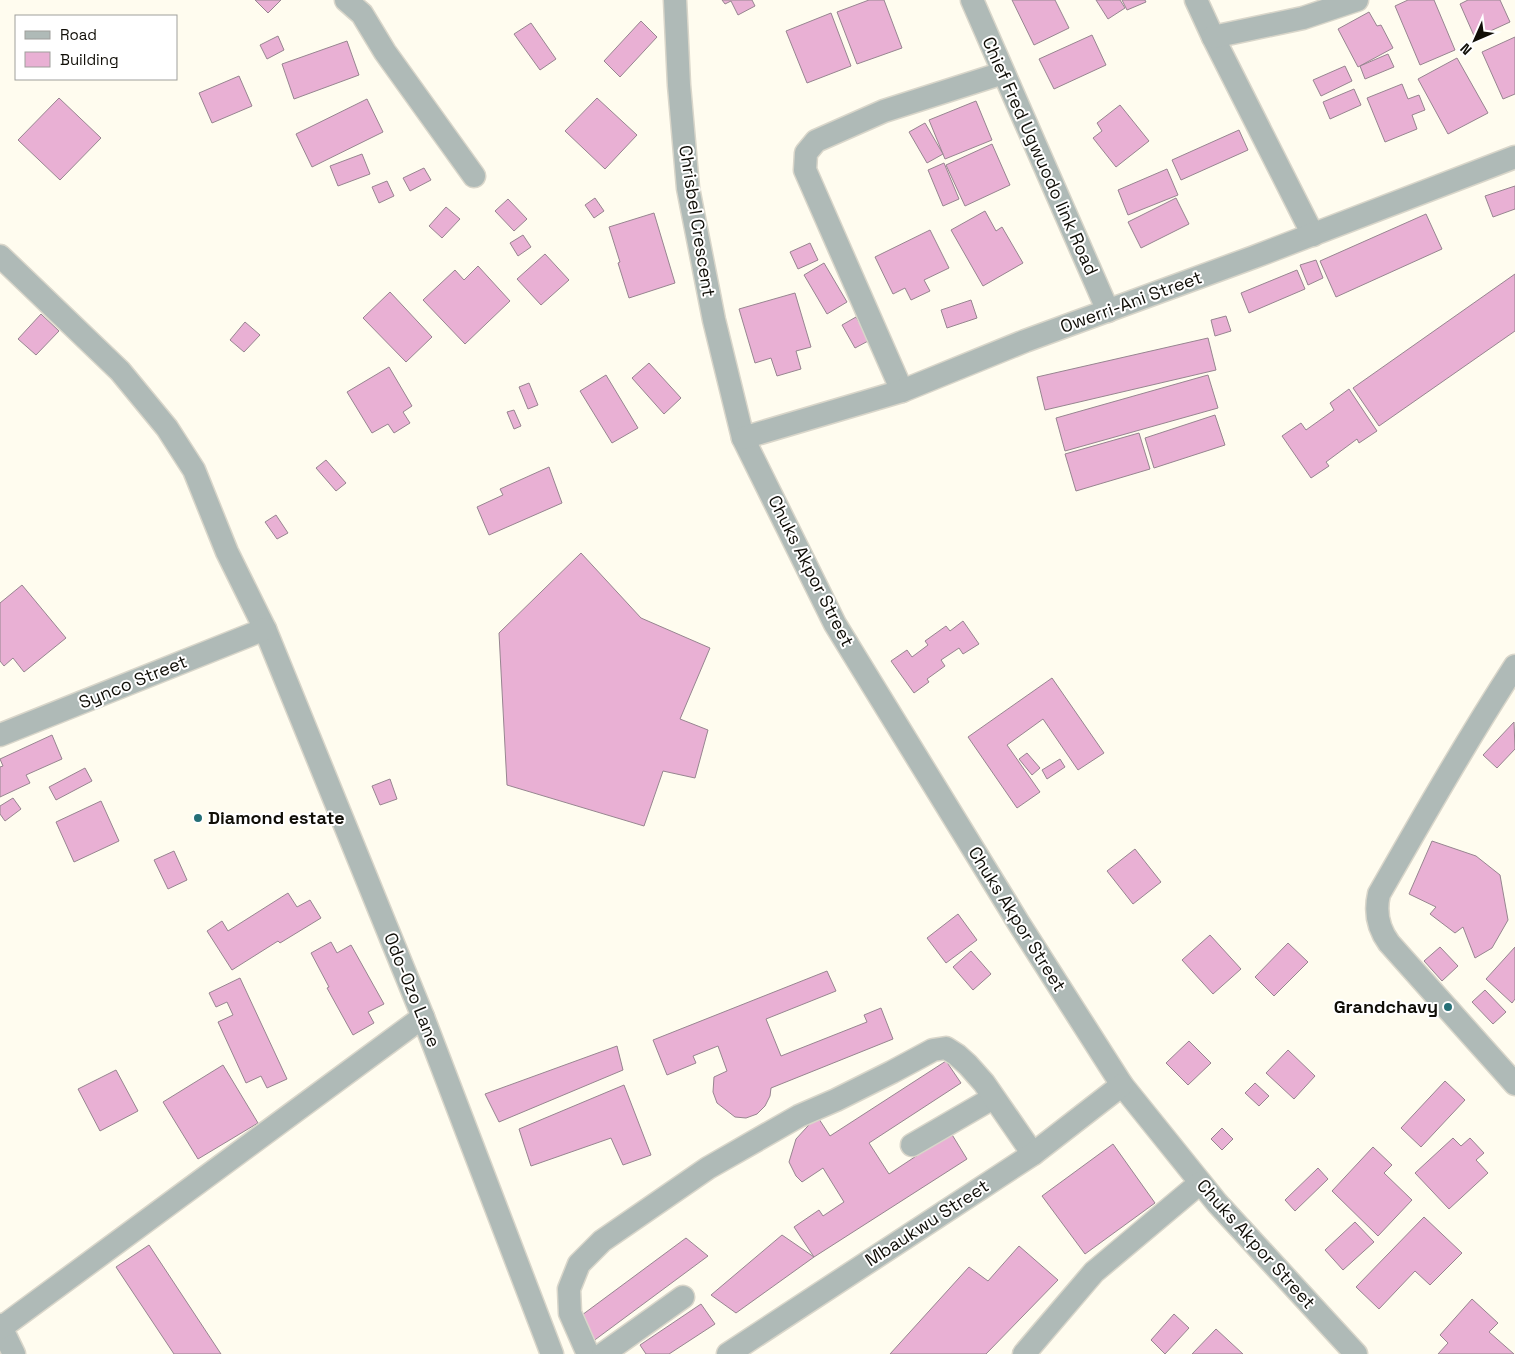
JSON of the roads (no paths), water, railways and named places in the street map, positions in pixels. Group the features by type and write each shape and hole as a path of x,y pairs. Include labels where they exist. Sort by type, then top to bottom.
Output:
{"street":[{"name":"Chrisbel Crescent","path":"675,0 679,85 688,188 714,320 744,438"},
{"name":"Chief Fred Ugwuodo link Road","path":"972,0 1108,311"},
{"path":"1196,0 1313,235"},
{"path":"1213,37 1303,18 1357,0"},
{"path":"362,5 385,52 474,176"},
{"path":"902,391 806,170 806,153 816,141 884,112 1004,73"},
{"name":"Owerri-Ani Street","path":"744,438 902,391 1025,341 1313,235 1515,156"},
{"name":"Odo-Ozo Lane","path":"0,256 120,371 167,428 194,470 227,552 265,629 423,1017 552,1354"},
{"name":"Chuks Akpor Street","path":"744,438 835,624 1018,922 1122,1085 1200,1183 1356,1354"},
{"name":"Synco Street","path":"0,736 265,629"},
{"path":"1515,666 1479,721 1379,894 1376,905 1381,932 1389,943 1515,1084"},
{"path":"14,1354 1,1326 423,1017"},
{"path":"588,1354 570,1313 569,1289 579,1264 602,1242 708,1168 799,1116 836,1100 933,1050 946,1048 957,1054 984,1083 1033,1154"},
{"name":"Mbaukwu Street","path":"728,1354 1033,1154 1122,1085"},
{"path":"912,1145 993,1098"},
{"path":"1024,1354 1094,1272 1200,1183"},
{"path":"603,1354 683,1298"}],"place":[{"name":"Diamond estate","path":"198,818"},
{"name":"Grandchavy","path":"1448,1007"}]}
